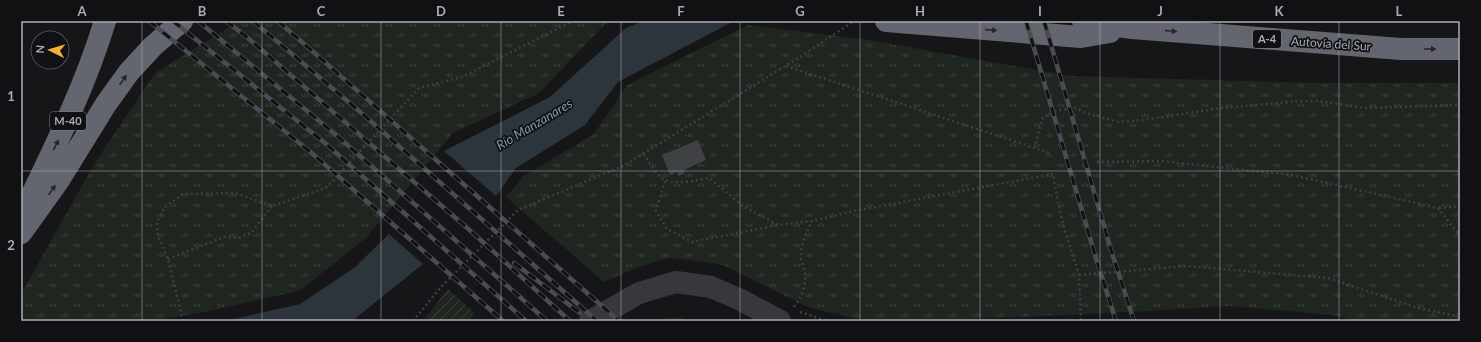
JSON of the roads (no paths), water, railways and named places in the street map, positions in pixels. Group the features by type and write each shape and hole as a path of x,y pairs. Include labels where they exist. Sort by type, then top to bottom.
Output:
{"highway":[{"name":"M-40","path":"21,218 70,116 96,53 105,21"},
{"path":"21,232 59,180 106,104 129,72 153,46 182,21"},
{"name":"Autovía del Sur","path":"1083,21 1132,28 1401,49 1460,49"},
{"path":"891,22 1080,36 1132,28"}],"street":[{"path":"590,321 639,292 676,282 711,287 741,300 786,315"}],"water":[{"name":"Río Manzanares","path":"644,21 734,21 618,82 585,125 516,168 496,196 423,264 352,321 225,321 300,304 354,268 389,234 444,151 550,97 626,28"}],"railway":[{"path":"149,21 314,155 503,321"},
{"path":"173,21 326,144 526,321"},
{"path":"198,21 335,134 547,321"},
{"path":"226,21 248,38 473,233 570,321"},
{"path":"253,21 358,110 597,321"},
{"path":"278,21 619,321"},
{"path":"1026,21 1116,321"},
{"path":"1044,21 1111,250 1134,321"},
{"path":"514,263 580,313"}]}
